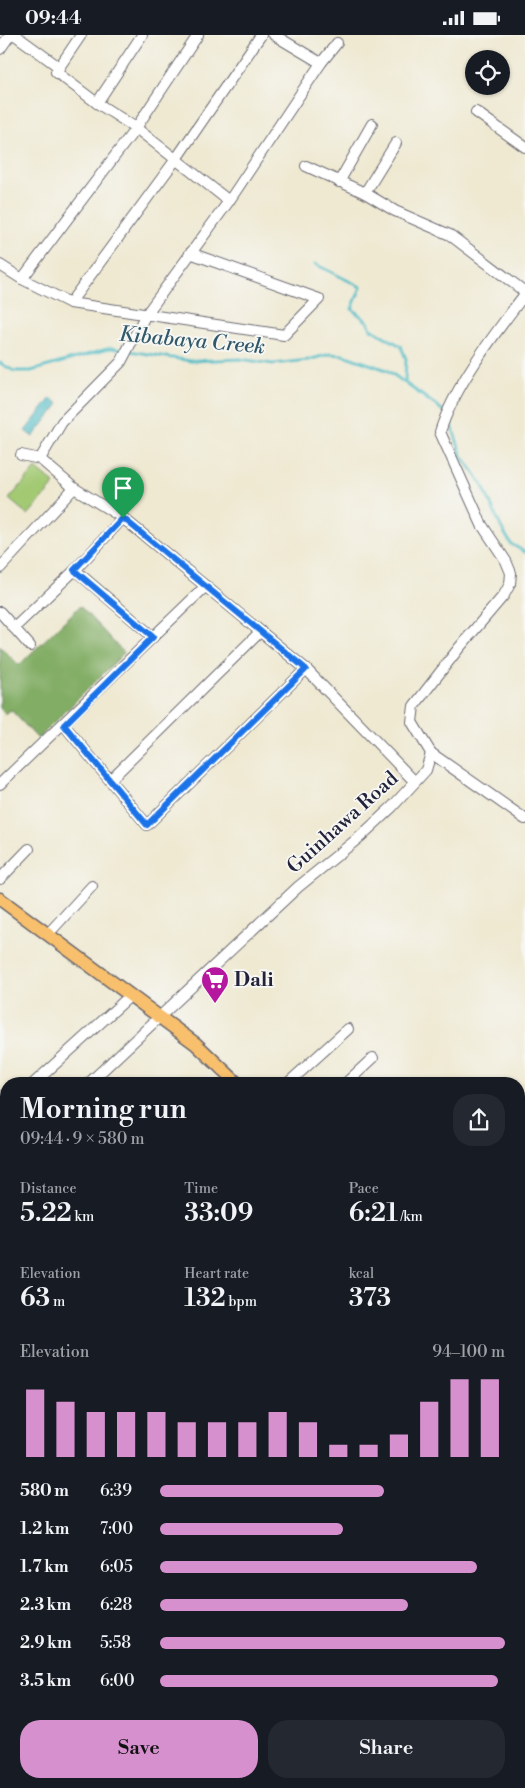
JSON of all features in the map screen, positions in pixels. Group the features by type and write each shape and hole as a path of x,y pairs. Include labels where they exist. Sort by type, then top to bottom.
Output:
{"main road":[{"path":"0,899 196,1044 231,1077"}],"street":[{"path":"0,49 10,35"},
{"path":"15,35 59,67"},
{"path":"81,35 56,72 97,103 136,128 229,201"},
{"path":"97,103 142,35"},
{"path":"22,279 136,128 198,35"},
{"path":"70,303 176,159 261,35"},
{"path":"274,35 321,63"},
{"path":"40,459 62,422 121,362 145,316 229,201 321,63 337,43"},
{"path":"476,112 525,147"},
{"path":"339,182 372,124"},
{"path":"365,193 396,143"},
{"path":"306,166 365,193 395,211 450,235 525,293 477,361 452,404 440,432 446,448 474,502 482,525 506,561 511,573 510,584 504,595 458,648 414,706 412,722 431,753 525,819"},
{"path":"0,265 22,279 70,303 145,316 284,335 319,299 190,253"},
{"path":"21,455 40,459 74,488 123,518 206,586 306,669 415,782"},
{"path":"0,568 74,488"},
{"path":"14,628 74,570 123,518"},
{"path":"74,570 153,637"},
{"path":"0,784 64,725 206,586"},
{"path":"0,612 30,646"},
{"path":"110,780 260,632"},
{"path":"64,725 147,825 306,669"},
{"name":"Guinhawa Road","path":"96,1077 298,887 361,836 426,770 431,753"},
{"path":"0,879 29,849"},
{"path":"48,933 92,886"},
{"path":"43,1077 131,995"},
{"path":"295,1077 348,1029"},
{"path":"353,1077 373,1058"}],"green space":[{"path":"36,468 55,484 28,515 9,499"},
{"path":"80,606 124,653 38,739 11,710 5,714 0,708 0,646 19,665"}],"water":[{"path":"51,398 59,404 33,437 25,431"}],"waterway":[{"path":"315,264 361,287 352,309 368,322 371,329 401,346 406,359 405,382"},
{"name":"Kibabaya Creek","path":"0,363 14,371 31,371 111,348 191,361 240,359 273,364 308,360 330,354 343,355 387,370 445,412"},
{"name":"Kibabaya Creek","path":"449,416 461,454 482,484 501,527 511,544 525,552"}],"place":[{"name":"Dali","path":"215,1004"}],"route":[{"path":"123,518 306,669 147,825 64,725 153,637 74,570 123,518"}]}
